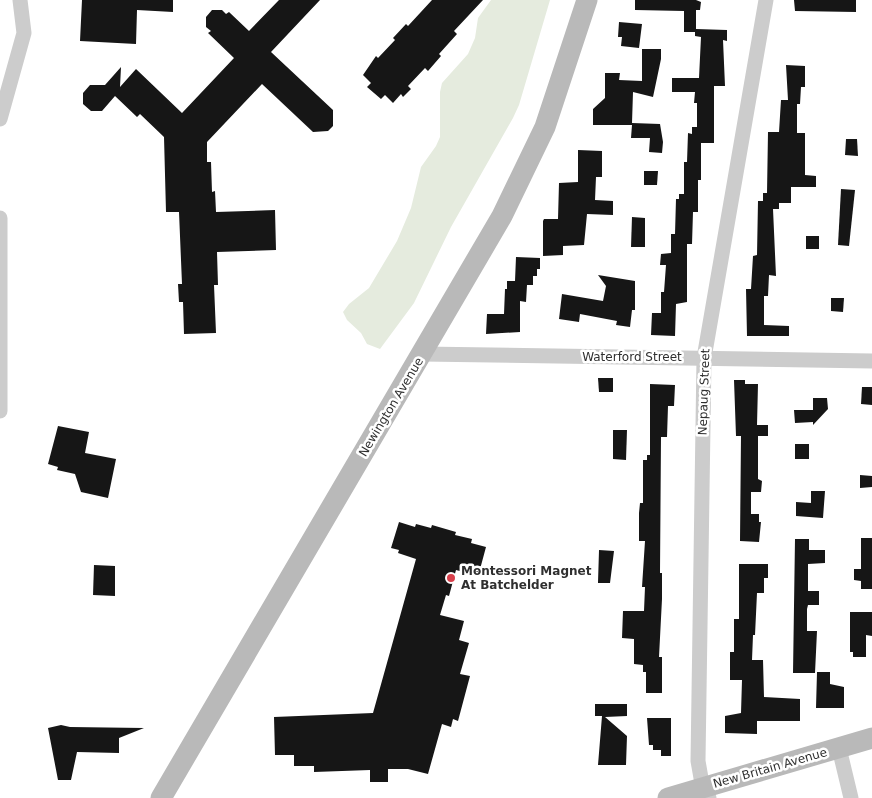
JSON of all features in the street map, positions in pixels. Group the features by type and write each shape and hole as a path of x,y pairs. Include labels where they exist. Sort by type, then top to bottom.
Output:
{"main road":[{"name":"Newington Avenue","path":"161,798 502,216 529,164 545,127 587,0"},
{"name":"New Britain Avenue","path":"668,798 707,793 872,738"}],"street":[{"path":"0,119 24,33 20,0"},
{"name":"Nepaug Street","path":"707,793 698,761 704,358 766,0"},
{"path":"0,218 0,411"},
{"name":"Waterford Street","path":"422,354 872,361"},
{"path":"839,748 851,798"}],"shaded area":[{"path":"491,0 550,0 519,105 513,118 451,227 414,303 380,349 367,344 361,333 347,320 343,312 349,304 369,288 397,241 411,208 421,167 440,137 440,92 442,83 468,54 475,38 478,18"}],"building":[{"path":"82,0 173,0 173,12 137,10 136,44 80,41"},
{"path":"279,0 320,0 271,52 333,110 333,126 328,131 313,132 262,84 207,142 207,162 211,162 212,192 215,191 216,212 275,210 276,250 217,252 218,285 214,285 216,333 184,334 183,302 179,302 178,284 182,284 179,212 166,212 164,137 140,114 137,117 115,96 102,111 91,111 83,104 83,93 90,85 105,85 121,67 120,87 136,69 182,113 234,58 208,33 211,31 206,27 206,17 212,10 222,10 226,14 229,12 249,31"},
{"path":"432,0 483,0 454,31 457,34 439,54 441,56 428,71 425,68 408,86 411,89 403,97 401,94 393,103 385,95 381,99 367,87 371,83 363,75 376,56 378,58 395,40 393,38 406,24 408,26"},
{"path":"635,0 696,0 701,2 700,10 696,10 696,29 727,30 727,41 723,40 725,86 714,86 714,143 701,143 701,180 698,180 698,212 693,212 692,244 687,244 687,302 676,304 675,336 651,335 652,313 661,313 661,292 664,292 666,265 660,265 661,254 671,253 671,234 675,234 676,199 679,199 679,194 684,194 684,162 687,162 688,133 692,134 692,127 697,127 697,103 694,103 695,92 672,92 672,78 699,78 701,37 695,36 695,32 684,32 684,11 635,10"},
{"path":"794,0 856,0 856,12 795,11"},
{"path":"619,22 642,24 639,48 621,46 622,37 618,37"},
{"path":"642,49 661,49 661,59 653,97 633,92 632,123 660,124 663,142 662,153 649,152 650,138 631,138 632,125 593,125 593,109 605,98 605,73 620,73 619,80 642,81"},
{"path":"786,65 805,66 805,87 801,87 800,104 797,104 797,133 805,133 805,175 816,176 816,187 791,187 791,203 779,203 779,209 773,209 776,276 769,275 768,296 764,296 764,325 789,326 789,336 747,336 746,289 751,289 753,256 757,255 758,201 763,201 763,193 767,193 768,132 779,132 781,100 788,100"},
{"path":"846,139 857,139 858,156 845,155"},
{"path":"578,150 602,151 602,177 596,177 595,200 613,201 613,215 587,214 584,245 563,246 563,255 543,256 543,221 544,219 558,219 559,183 578,182"},
{"path":"644,171 658,171 657,185 644,185"},
{"path":"841,189 855,190 849,246 838,245"},
{"path":"632,217 645,218 645,247 631,247"},
{"path":"806,236 819,236 819,249 806,249"},
{"path":"516,257 540,258 540,269 537,269 537,276 533,276 533,285 527,285 526,302 520,301 520,332 486,334 487,314 504,314 505,289 507,289 507,281 515,281"},
{"path":"598,275 635,281 635,310 632,310 630,327 616,325 617,321 580,314 579,322 559,319 562,294 603,301 606,286"},
{"path":"831,298 844,298 843,312 831,311"},
{"path":"598,378 613,378 613,392 599,392"},
{"path":"734,380 745,380 745,384 758,384 757,425 768,425 768,436 758,436 758,479 762,481 761,492 751,492 751,514 759,514 759,522 761,522 759,542 740,541 741,436 736,436"},
{"path":"650,384 675,385 674,406 668,406 667,437 661,437 660,573 662,573 662,599 659,657 662,657 662,693 646,693 646,672 643,672 643,665 634,664 634,639 622,638 623,611 644,611 645,587 642,587 645,541 639,541 639,513 640,503 643,503 643,460 647,460 647,455 650,455"},
{"path":"862,387 872,387 872,405 861,404"},
{"path":"813,398 827,398 828,409 813,425 813,422 795,423 794,410 813,410"},
{"path":"58,426 89,432 85,453 116,459 108,498 81,492 75,474 57,470 58,467 48,464"},
{"path":"613,430 627,430 626,460 613,459"},
{"path":"795,444 809,444 809,459 795,459"},
{"path":"860,475 872,476 872,487 860,488"},
{"path":"811,491 825,491 823,518 796,516 796,502 811,503"},
{"path":"399,522 415,527 416,524 431,528 432,525 456,532 455,535 472,539 471,543 486,547 479,573 472,571 471,574 456,570 449,596 446,595 440,615 464,621 459,640 469,643 460,674 470,676 458,721 453,719 451,727 442,724 428,774 408,769 388,769 388,782 370,782 370,770 314,772 314,766 294,766 294,755 275,755 274,717 373,713 416,559 398,553 399,550 391,548"},
{"path":"861,538 872,538 872,589 861,589 861,581 854,580 854,569 861,569"},
{"path":"795,539 809,539 809,550 825,550 825,563 808,564 808,591 819,591 819,605 808,605 807,609 807,631 817,631 815,673 793,673"},
{"path":"599,550 614,551 610,583 598,583"},
{"path":"739,564 768,564 768,578 764,578 764,593 757,593 752,660 763,660 764,697 800,699 800,721 757,721 757,734 725,733 725,716 741,713 742,680 730,680 730,652 734,652 734,619 739,619"},
{"path":"94,565 115,566 115,596 93,595"},
{"path":"850,612 872,612 872,636 866,635 866,657 853,657 853,652 850,652"},
{"path":"817,672 830,672 830,684 844,687 844,708 816,708"},
{"path":"595,704 627,704 627,716 605,717 627,736 626,765 598,765 602,716 595,716"},
{"path":"647,718 671,718 671,756 661,756 661,750 653,750 653,745 649,745"},
{"path":"61,725 70,727 144,728 119,738 119,753 77,752 71,780 58,780 48,728"}],"place":[{"name":"Montessori Magnet At Batchelder","path":"451,578"}]}
